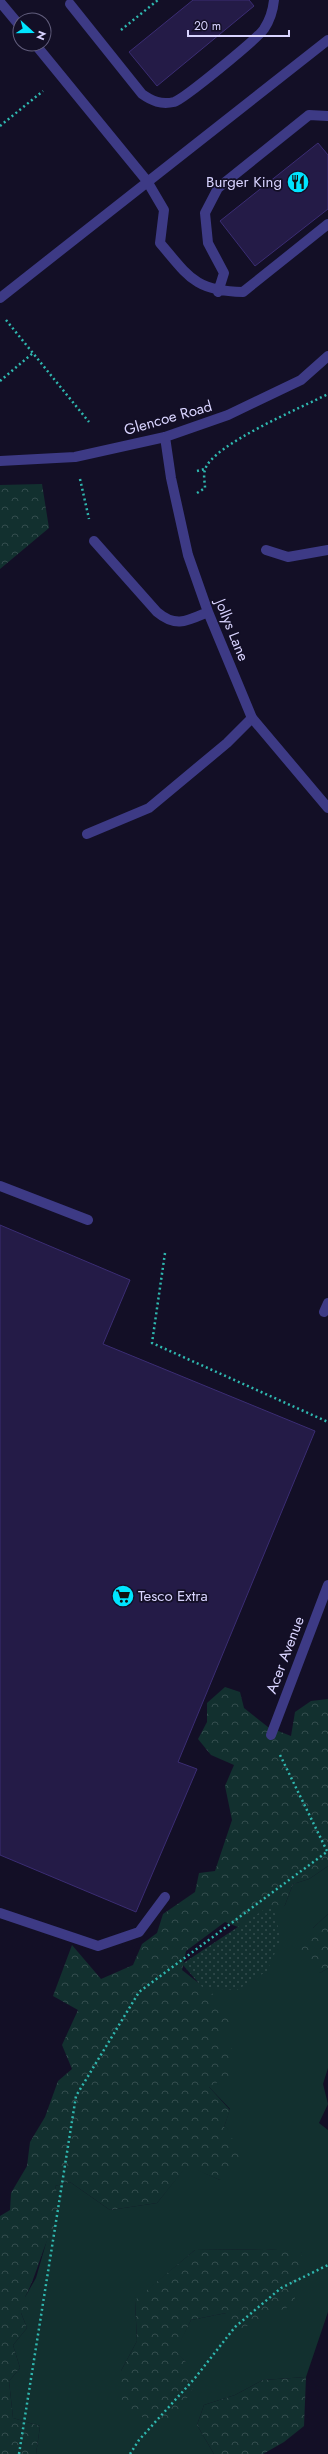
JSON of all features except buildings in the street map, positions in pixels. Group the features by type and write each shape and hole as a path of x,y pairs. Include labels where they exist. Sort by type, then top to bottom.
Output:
{"street":[{"path":"70,4 142,94 150,100 161,103 183,98 263,30 273,9 274,0"},
{"path":"0,2 12,16"},
{"path":"0,298 328,40"},
{"path":"42,52 147,181 164,210 160,243 192,280 218,292 243,292 328,224"},
{"path":"218,292 224,273 208,243 205,213 218,188 309,115 328,116"},
{"name":"Glencoe Road","path":"0,462 75,457 165,437 228,416 301,380 328,356"},
{"name":"Jollys Lane","path":"165,437 176,501 188,555 208,612 252,718 328,808"},
{"path":"94,541 157,612 167,620 183,622 208,612"},
{"path":"266,550 288,557 328,550"},
{"path":"87,834 149,808 227,743 252,718"},
{"path":"0,1186 88,1220"},
{"name":"Acer Avenue","path":"270,1735 328,1585"},
{"path":"0,1913 98,1946 138,1932 165,1897"}],"path":[{"path":"5,318 89,422"},
{"path":"0,381 33,353"},
{"path":"176,501 205,488 205,470 213,456 229,444 328,394"},
{"path":"75,457 94,541"},
{"path":"198,471 205,470"},
{"path":"165,1253 152,1343 328,1422"},
{"path":"19,2454 76,2096 139,1992 328,1852 270,1735"},
{"path":"130,2454 139,2440 195,2378 235,2327 281,2288 328,2265"}],"green space":[{"path":"42,484 49,528 0,569 0,485"},
{"path":"225,1687 240,1692 244,1708 268,1727 291,1736 295,1712 311,1701 328,1699 328,1866 309,1879 293,1884 285,1905 264,1937 225,1922 186,1951 182,1970 214,1995 231,2022 218,2041 232,2043 230,2075 209,2087 230,2110 224,2127 244,2155 220,2180 187,2166 157,2203 110,2210 70,2182 55,2186 63,2213 50,2233 35,2275 25,2297 34,2307 21,2313 27,2328 13,2345 20,2368 9,2381 13,2418 40,2426 36,2454 0,2454 0,2216 10,2210 11,2193 27,2166 30,2142 45,2117 58,2081 72,2069 62,2045 78,2010 53,1996 72,1945 101,1979 133,1965 142,1944 157,1933 163,1914 195,1892 199,1873 215,1871 232,1820 225,1786 234,1765 211,1755 198,1739 207,1722 207,1703"},
{"path":"328,1866 328,1914 313,1928 320,1973 328,1968 328,2068 323,2084 328,2104 319,2123 328,2130 328,2312 306,2377 263,2380 235,2395 204,2405 197,2425 214,2454 36,2454 40,2426 13,2418 9,2381 20,2368 13,2345 27,2328 21,2313 25,2297 36,2278 50,2229 62,2213 55,2186 70,2182 110,2210 157,2203 187,2165 220,2180 224,2127 230,2109 209,2087 217,2041 203,1988 285,1905 293,1884 309,1879","holes":["265,2249 302,2252 226,2313 191,2320 175,2351 186,2362 121,2371 137,2341 135,2301 195,2250"]},
{"path":"271,1905 275,1914 281,1939 267,1971 237,1990 203,1988 182,1964"},
{"path":"328,1914 328,1968 320,1973 301,1949 313,1928"},
{"path":"265,2249 302,2251 294,2304 239,2330 226,2313 191,2320 176,2351 186,2362 195,2384 179,2413 161,2421 122,2413 121,2371 137,2341 135,2300 195,2250"},
{"path":"306,2377 304,2426 284,2442 263,2454 214,2454 197,2425 204,2405 235,2395 263,2380"}],"place":[{"name":"Burger King","path":"298,182"},
{"name":"Tesco Extra","path":"123,1596"}]}
